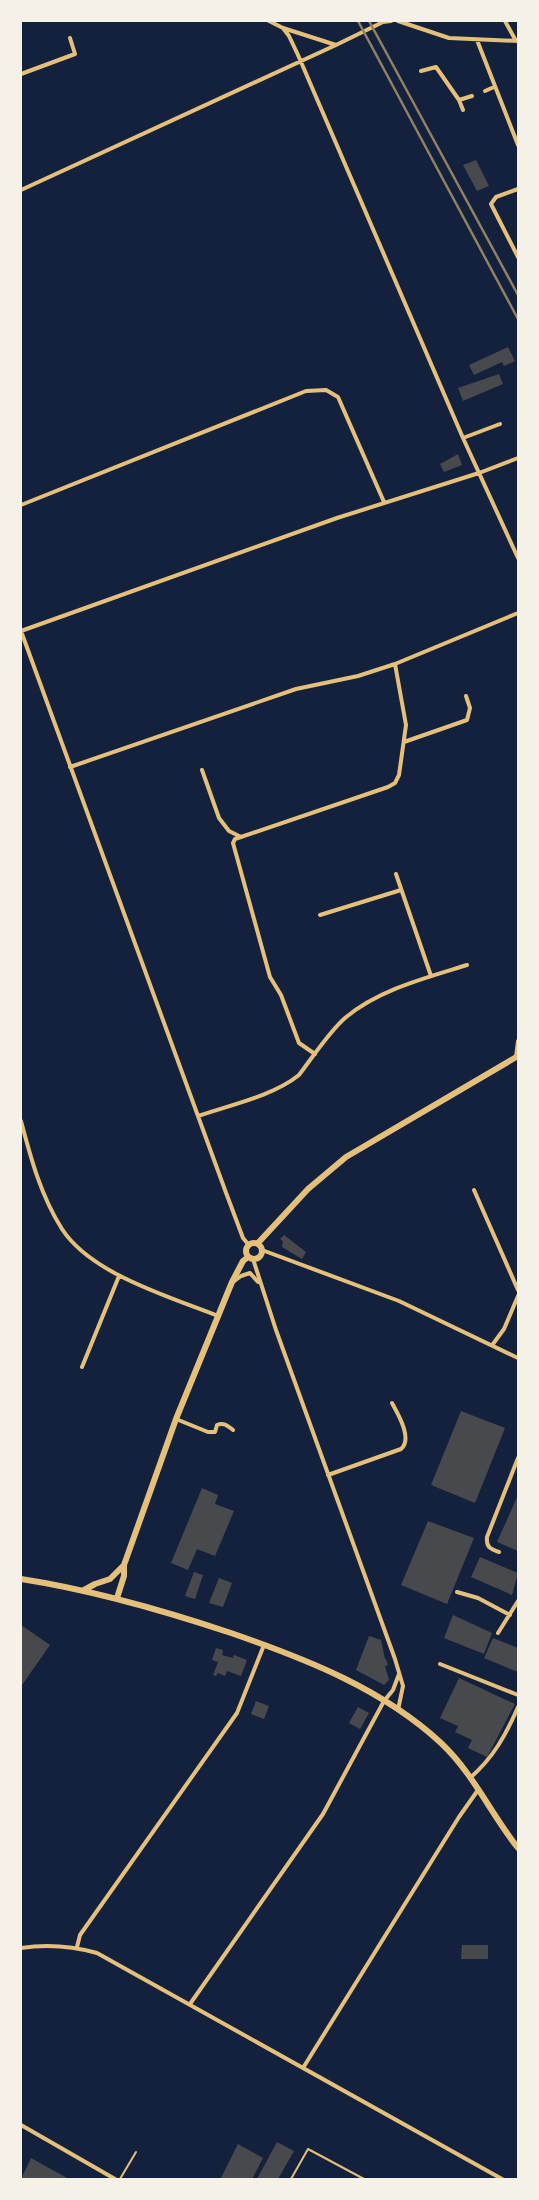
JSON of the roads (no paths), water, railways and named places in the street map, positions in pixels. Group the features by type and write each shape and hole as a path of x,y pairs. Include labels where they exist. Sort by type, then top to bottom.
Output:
{"main road":[{"path":"258,1243 308,1189 346,1157 517,1056"},
{"path":"250,1258 245,1249 248,1244 253,1242 258,1243"},
{"path":"117,1598 124,1576 124,1565 176,1419 232,1282 243,1261 250,1258 260,1257 262,1250 258,1243"},
{"path":"84,1590 95,1584 110,1579 124,1565"},
{"path":"21,1579 84,1590 117,1598 264,1644 318,1665 384,1701 443,1744 470,1778 518,1848"}],"street":[{"path":"268,21 283,28 336,45"},
{"path":"21,190 383,22 391,21"},
{"path":"398,21 449,38 517,41"},
{"path":"505,21 517,41"},
{"path":"283,28 289,36 463,438 518,558"},
{"path":"21,74 75,54 70,38"},
{"path":"476,40 518,146"},
{"path":"421,71 436,67 459,100 463,110"},
{"path":"485,91 494,87"},
{"path":"459,100 472,96"},
{"path":"518,189 496,197 491,204 518,257"},
{"path":"21,505 306,391 326,390 338,397 384,502"},
{"path":"463,438 500,424"},
{"path":"248,1244 243,1238 21,631 384,502 479,473 518,458"},
{"path":"70,767 296,689 358,676 395,664 518,613"},
{"path":"315,1054 299,1043 281,995 270,977 232,846 235,839 388,787 395,783 398,775 404,742 405,720 395,664"},
{"path":"404,742 467,720 470,708 466,696"},
{"path":"202,770 219,818 229,831 241,837"},
{"path":"396,874 432,976"},
{"path":"320,915 401,890"},
{"path":"198,1116 291,1082 299,1075 344,1019 378,997 432,976 467,965"},
{"path":"517,1056 518,1041"},
{"path":"21,1122 39,1183 62,1230 90,1257 119,1276 218,1316"},
{"path":"474,1190 518,1290"},
{"path":"262,1250 399,1301 493,1344 518,1358"},
{"path":"250,1258 403,1686 398,1710"},
{"path":"232,1282 241,1276 250,1273 261,1286"},
{"path":"82,1367 119,1276"},
{"path":"493,1344 504,1329 518,1296"},
{"path":"328,1474 402,1449 406,1446 406,1440 400,1420 392,1403"},
{"path":"176,1419 208,1432 215,1432 217,1425 221,1424 227,1425 233,1430"},
{"path":"499,1552 490,1548 486,1544 486,1538 518,1458"},
{"path":"457,1592 478,1598 510,1615"},
{"path":"498,1633 518,1601"},
{"path":"77,1948 80,1935 237,1713 264,1644"},
{"path":"440,1664 518,1695"},
{"path":"190,2004 323,1814 384,1701 392,1690 399,1674"},
{"path":"470,1778 487,1763 498,1747 518,1707"},
{"path":"303,2068 459,1817 478,1790"},
{"path":"21,1948 41,1946 77,1948 97,1954 190,2004 502,2179"},
{"path":"21,2125 115,2179"}],"lane":[{"path":"291,2179 308,2149 364,2179"},
{"path":"120,2179 136,2152"}],"railway":[{"path":"358,21 518,319"},
{"path":"369,21 518,295"}]}
